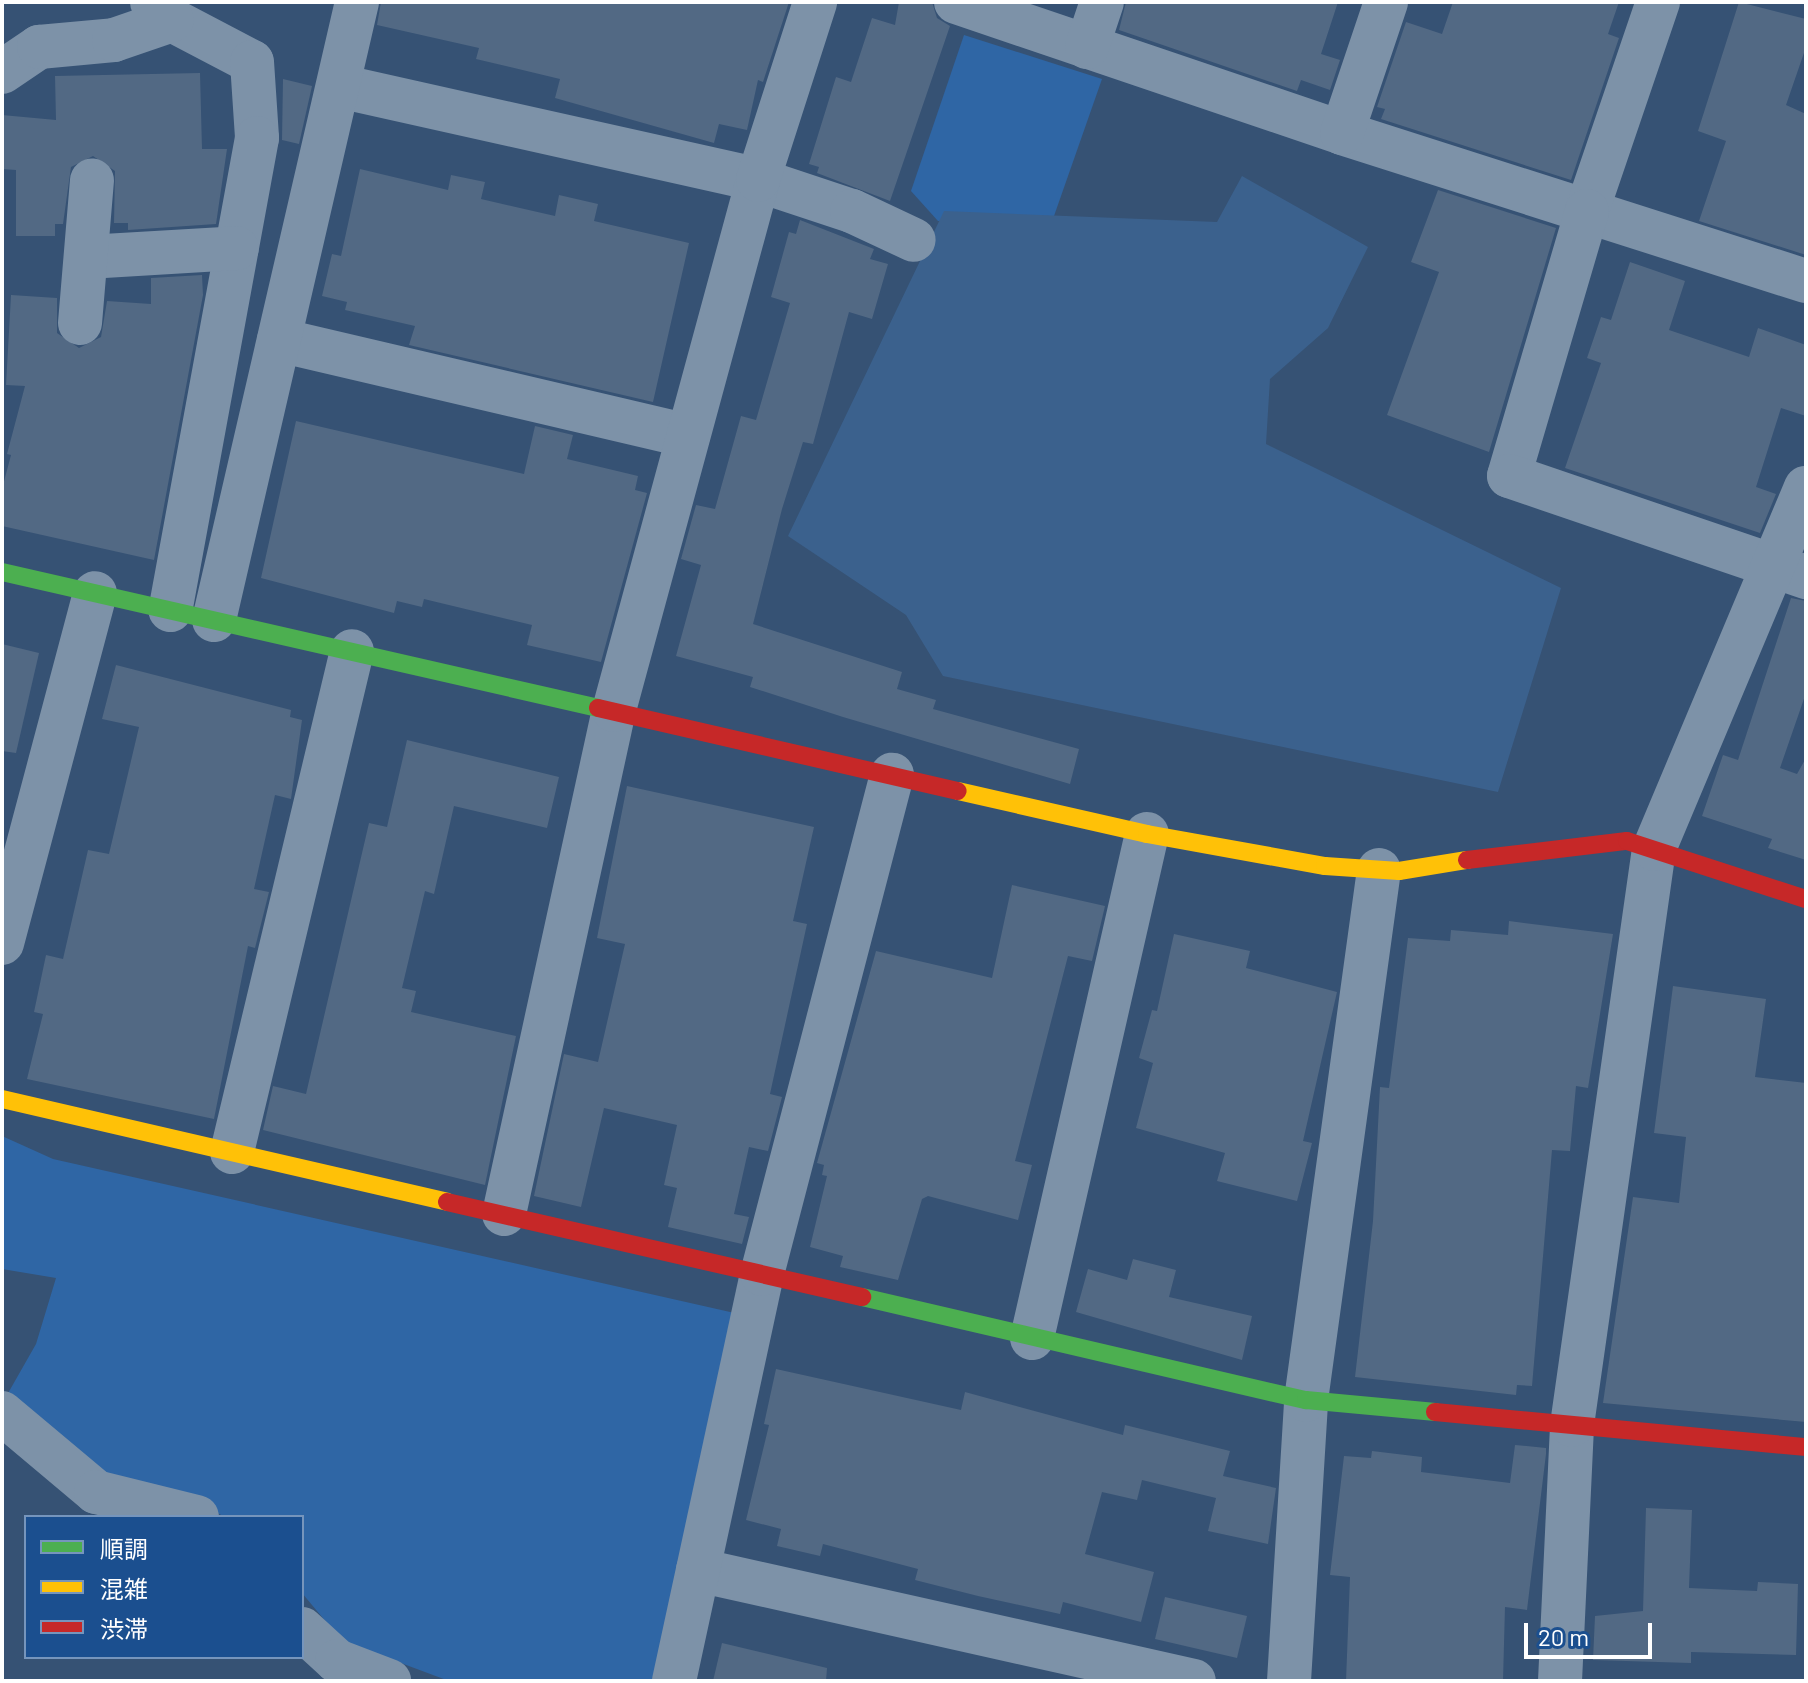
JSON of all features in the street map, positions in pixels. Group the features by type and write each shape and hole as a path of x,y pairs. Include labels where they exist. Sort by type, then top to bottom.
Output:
{"street":[{"path":"214,620 357,2"},
{"path":"504,1214 614,710 758,180 815,2"},
{"path":"956,2 1342,133 1806,281"},
{"path":"1087,47 1102,2"},
{"path":"1342,133 1386,2"},
{"path":"1658,2 1587,211 1509,476 1791,572"},
{"path":"2,72 39,47 114,40 162,11 252,62 257,138 170,610"},
{"path":"339,86 758,180 852,211 914,240"},
{"path":"80,323 92,181"},
{"path":"87,257 237,248"},
{"path":"279,340 688,436"},
{"path":"1560,1681 1572,1425 1654,849 1791,572 1806,488"},
{"path":"2,572 1147,834 1325,866 1399,871 1560,845 1627,841 1806,899"},
{"path":"2,943 95,593"},
{"path":"232,1152 352,651"},
{"path":"674,1681 762,1274 892,775"},
{"path":"1032,1338 1147,834"},
{"path":"1289,1681 1306,1400 1379,870"},
{"path":"2,1099 1306,1400 1806,1447"},
{"path":"2,1413 96,1492 189,1515"},
{"path":"698,1570 1194,1681"},
{"path":"304,1631 337,1661 389,1681"}],"shaded area":[{"path":"964,35 1102,79 1054,216 938,221 911,191"},
{"path":"1242,176 1368,247 1328,328 1270,379 1266,444 1561,588 1498,792 943,676 906,615 788,536 944,211 1217,222"},
{"path":"2,1136 53,1159 739,1314 652,1681 449,1681 342,1641 304,1595 304,1515 221,1515 191,1499 103,1482 7,1395 36,1344 56,1278 2,1269"}],"building":[{"path":"381,2 789,2 763,82 758,80 747,130 719,124 714,143 555,98 560,79 476,59 479,48 377,25"},
{"path":"899,2 932,2 937,18 950,26 890,201 817,173 819,167 809,164 836,77 851,82 872,18 895,25"},
{"path":"1126,2 1338,2 1321,54 1340,60 1330,90 1301,80 1297,91 1119,30"},
{"path":"1453,2 1619,2 1608,34 1619,38 1571,180 1381,119 1385,109 1377,107 1406,22 1442,34"},
{"path":"1739,2 1806,19 1806,47 1786,105 1806,114 1806,255 1699,221 1726,141 1698,131"},
{"path":"200,73 202,149 227,149 216,224 128,230 128,223 114,223 115,171 93,156 71,167 63,224 55,224 55,236 16,236 16,170 2,169 2,115 56,120 55,76"},
{"path":"283,79 312,86 299,144 282,140"},
{"path":"360,169 448,190 451,175 485,182 481,199 555,216 559,195 598,204 594,221 689,243 653,402 409,345 415,326 345,310 347,302 322,296 332,254 341,256"},
{"path":"1438,190 1556,228 1489,452 1387,415 1439,272 1411,262"},
{"path":"800,220 874,249 870,259 888,264 872,319 849,312 813,444 803,442 782,509 753,624 902,672 897,689 936,700 933,709 1079,749 1070,784 750,687 753,677 676,656 701,565 681,559 696,505 715,509 741,416 756,420 790,303 771,297 789,232 796,234"},
{"path":"1630,262 1685,281 1669,330 1749,357 1758,328 1806,345 1806,416 1781,408 1756,487 1776,494 1760,533 1565,468 1601,363 1587,358 1601,317 1611,320"},
{"path":"202,275 203,295 154,560 2,526 2,489 11,455 7,454 25,386 6,385 11,295 57,298 57,333 79,348 101,337 107,301 151,304 151,278"},
{"path":"296,421 524,474 535,426 573,435 567,459 638,476 635,490 647,493 601,662 527,645 532,625 424,599 422,607 397,601 394,613 261,578"},
{"path":"1791,598 1806,601 1806,693 1780,768 1797,774 1806,758 1806,860 1768,848 1772,839 1702,816 1723,755 1738,760"},
{"path":"2,644 39,653 16,753 2,751"},
{"path":"116,665 291,710 290,717 302,720 291,799 275,795 254,889 269,892 255,948 248,946 214,1119 27,1079 43,1014 34,1012 46,955 63,959 88,850 109,854 139,727 102,719"},
{"path":"407,740 559,777 547,828 454,806 434,894 425,891 402,988 416,991 411,1012 516,1036 485,1185 263,1130 273,1086 306,1094 369,823 387,827"},
{"path":"627,786 814,827 793,921 807,924 770,1094 782,1097 768,1151 749,1147 734,1214 749,1217 742,1244 668,1227 677,1188 664,1185 677,1125 604,1108 581,1207 534,1196 564,1054 598,1062 625,944 597,938"},
{"path":"1012,885 1105,906 1092,961 1068,956 1015,1161 1032,1165 1018,1220 928,1196 922,1199 898,1280 840,1267 843,1256 810,1247 827,1176 822,1175 824,1165 817,1163 876,951 992,978"},
{"path":"1509,921 1613,934 1588,1088 1576,1086 1570,1151 1552,1150 1532,1386 1517,1385 1516,1395 1355,1377 1373,1221 1380,1087 1389,1088 1408,938 1450,941 1451,930 1508,935"},
{"path":"1174,934 1250,951 1246,968 1337,992 1303,1141 1312,1143 1297,1201 1217,1181 1225,1153 1136,1128 1153,1063 1139,1058 1152,1010 1157,1011"},
{"path":"1673,986 1766,999 1755,1077 1806,1083 1806,1422 1603,1403 1633,1197 1679,1203 1686,1137 1654,1133"},
{"path":"1133,1259 1176,1270 1169,1297 1252,1316 1242,1360 1076,1312 1088,1269 1127,1280"},
{"path":"776,1369 961,1410 965,1392 1123,1435 1125,1425 1230,1451 1223,1476 1276,1488 1268,1544 1208,1531 1216,1498 1142,1480 1137,1500 1102,1492 1085,1554 1154,1572 1141,1622 1063,1602 1060,1614 978,1596 915,1580 918,1569 823,1544 820,1556 777,1546 781,1529 746,1520 769,1425 764,1424"},
{"path":"1515,1445 1546,1448 1546,1454 1527,1610 1505,1607 1503,1681 1346,1681 1350,1577 1330,1575 1344,1456 1371,1458 1372,1451 1422,1457 1421,1472 1510,1483"},
{"path":"1646,1508 1692,1510 1689,1588 1757,1591 1758,1582 1798,1584 1796,1655 1691,1652 1691,1663 1593,1660 1595,1616 1643,1611"},
{"path":"1165,1597 1247,1616 1237,1658 1155,1639"},
{"path":"722,1643 827,1668 826,1681 713,1681"}],"traffic: fast":[{"path":"2,572 598,708"},
{"path":"862,1297 1306,1400 1435,1412"}],"traffic: slow":[{"path":"958,791 1147,834 1325,866 1399,871 1467,860"},
{"path":"2,1099 447,1202"}],"traffic: jam":[{"path":"598,708 958,791"},
{"path":"1467,860 1627,841 1806,899"},
{"path":"447,1202 862,1297"},
{"path":"1435,1412 1806,1447"}]}
